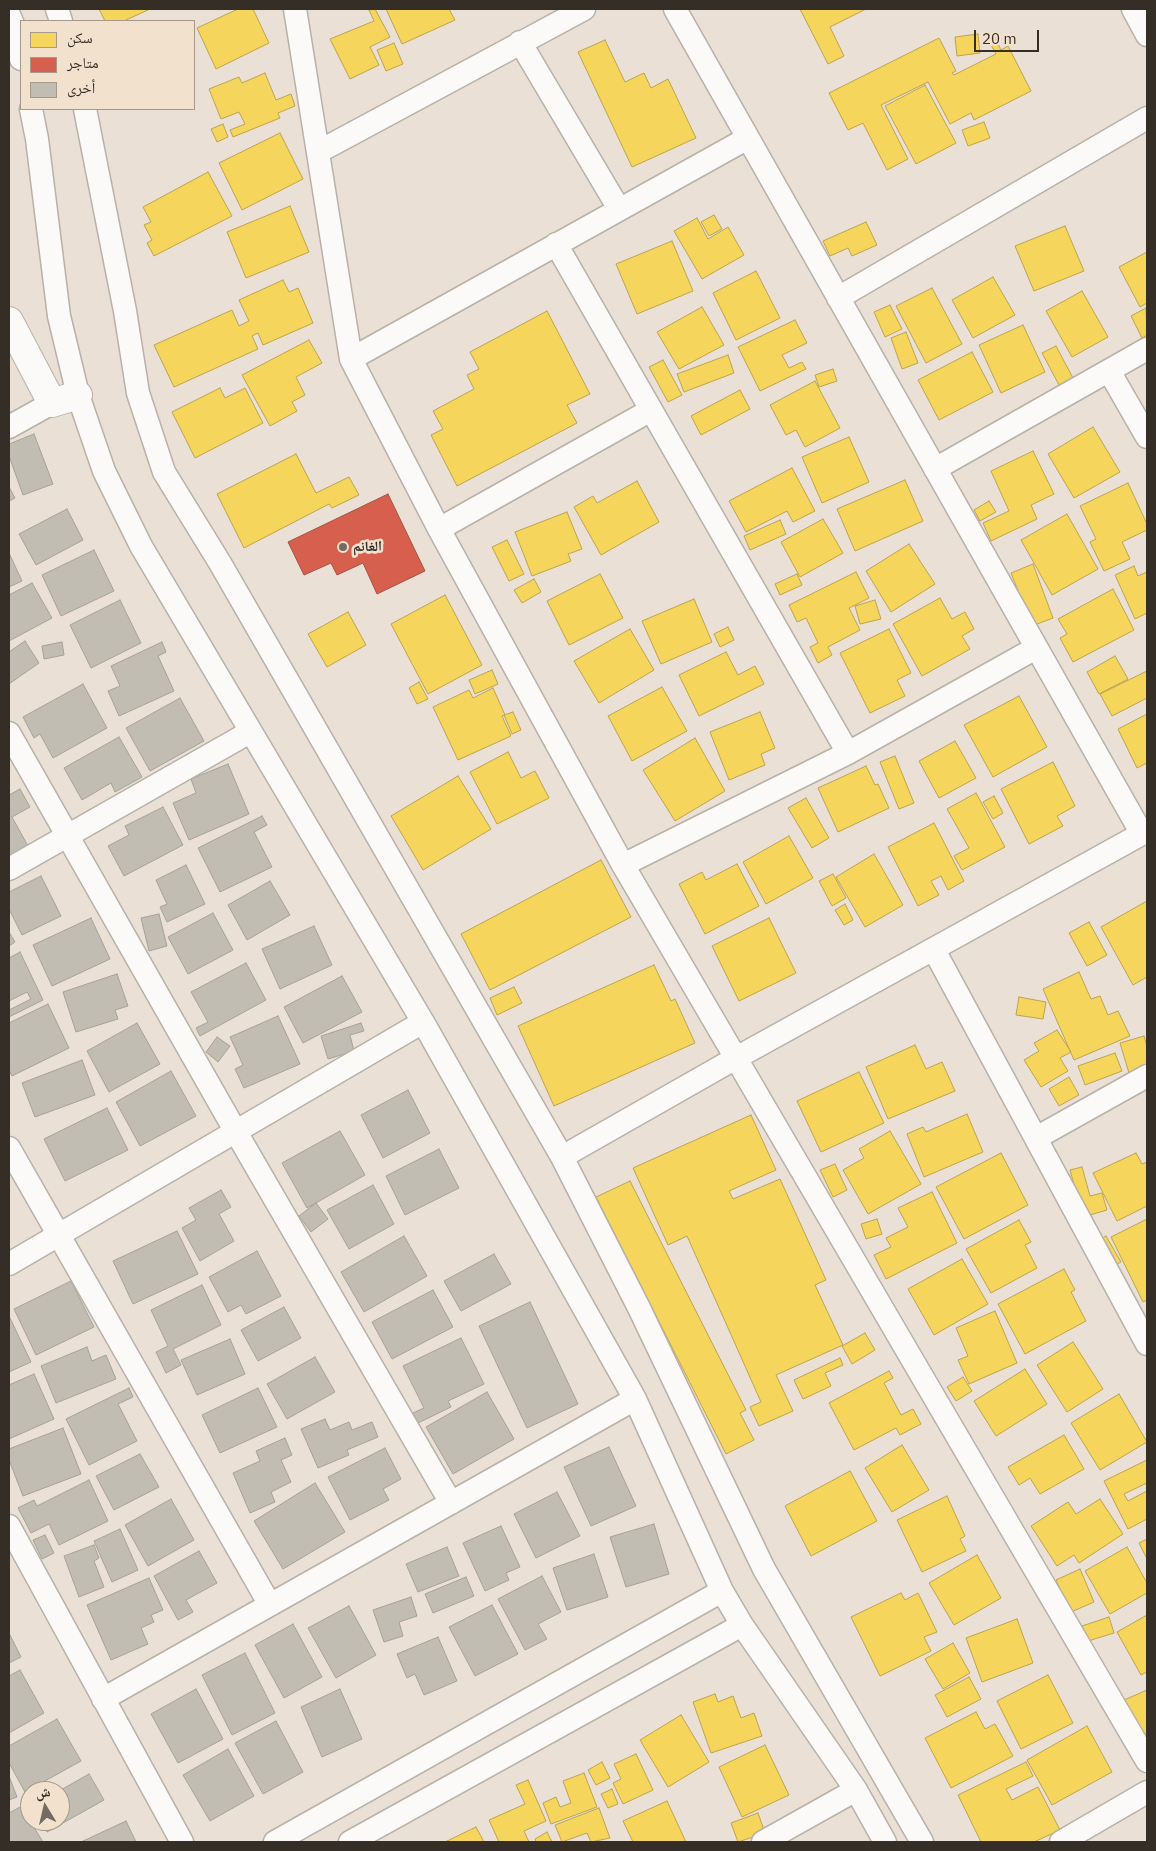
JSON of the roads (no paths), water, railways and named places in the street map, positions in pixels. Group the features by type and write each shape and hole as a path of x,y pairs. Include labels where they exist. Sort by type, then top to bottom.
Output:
{"main road":[{"path":"9,321 52,404 78,395"}],"street":[{"path":"296,9 351,359 439,529 623,865 1147,1762"},
{"path":"318,152 584,9"},
{"path":"562,1157 736,1058 1145,833 1036,648 675,9"},
{"path":"1132,9 1147,35"},
{"path":"9,15 16,31 20,53"},
{"path":"520,42 619,209"},
{"path":"31,110 37,139 59,316 78,395 104,471 141,546 424,1022 635,1399 722,1591 742,1624 856,1790 885,1842"},
{"path":"85,110 96,174 125,311 138,393 164,472 220,563 562,1157 639,1308 764,1569 922,1842"},
{"path":"838,298 1147,118"},
{"path":"351,359 748,138"},
{"path":"556,244 848,753"},
{"path":"935,469 1147,349"},
{"path":"1109,371 1147,437"},
{"path":"9,427 52,404"},
{"path":"439,529 651,410"},
{"path":"623,865 848,753 1036,648"},
{"path":"9,869 250,732"},
{"path":"9,733 236,1132 451,1502"},
{"path":"934,950 1036,1138 1140,1315 1147,1344"},
{"path":"9,1264 424,1022"},
{"path":"1036,1138 1147,1076"},
{"path":"9,1148 270,1605"},
{"path":"104,1699 635,1399"},
{"path":"9,1526 182,1842"},
{"path":"275,1842 722,1591"},
{"path":"350,1842 742,1624"},
{"path":"763,1842 856,1790"},
{"path":"1061,1842 1147,1792"}],"place":[{"name":"الغانم","path":"343,547"}]}
